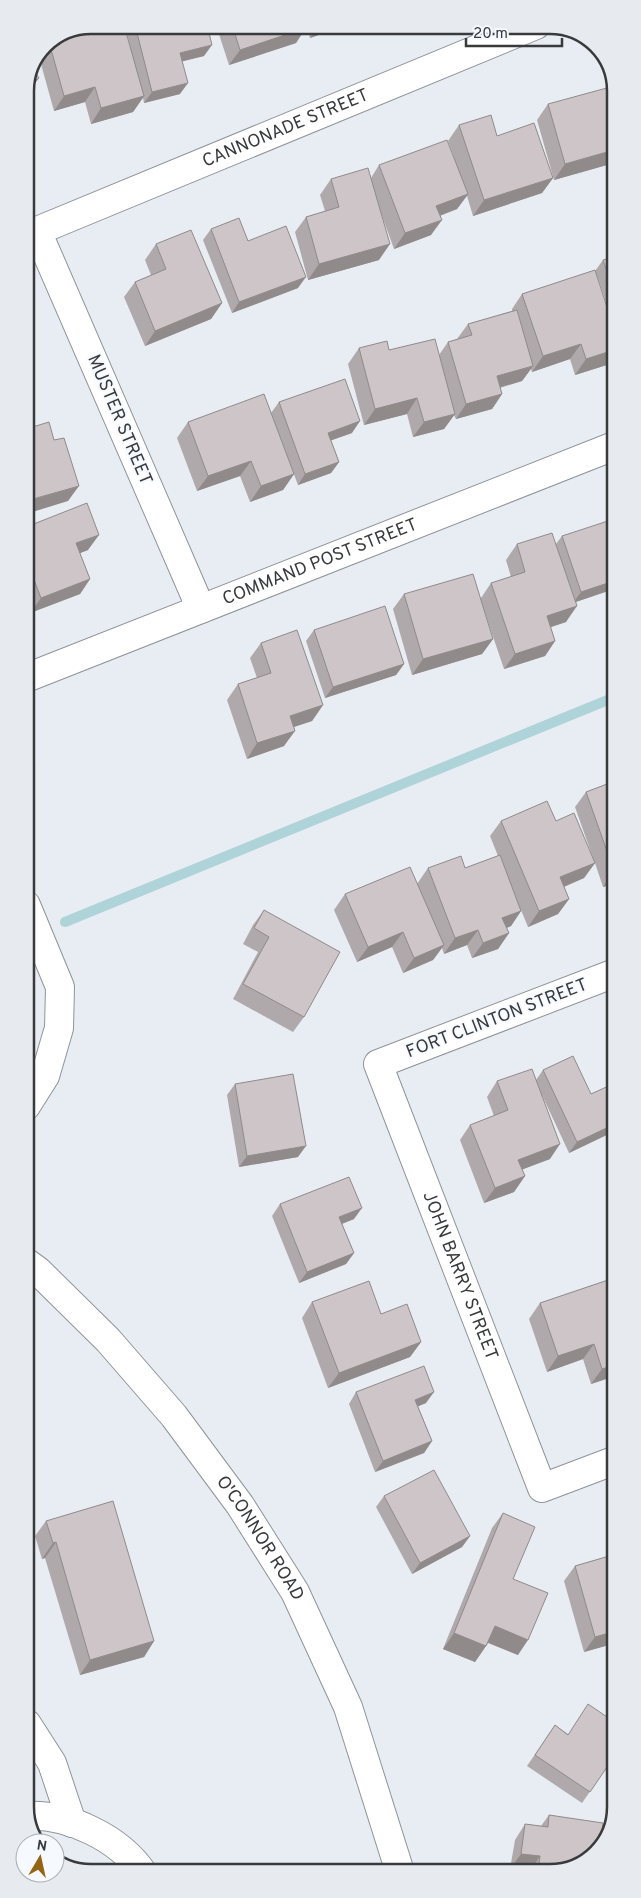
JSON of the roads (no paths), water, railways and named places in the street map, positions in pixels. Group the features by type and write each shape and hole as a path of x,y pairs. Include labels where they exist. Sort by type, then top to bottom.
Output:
{"street":[{"name":"CANNONADE STREET","path":"36,231 514,34"},
{"name":"MUSTER STREET","path":"36,231 201,609"},
{"name":"COMMAND POST STREET","path":"34,675 607,449"},
{"path":"34,924 60,987 59,1028 45,1076 34,1093"},
{"name":"FORT CLINTON STREET","path":"378,1064 607,977"},
{"name":"JOHN BARRY STREET","path":"378,1064 542,1488 607,1463"},
{"name":"O'CONNOR ROAD","path":"34,1269 108,1340 174,1416 240,1505 295,1592 348,1707 397,1864"},
{"path":"34,1735 52,1763 72,1823"},
{"path":"35,1817 61,1819 104,1837 137,1864"}],"waterway":[{"path":"65,922 607,700"}]}
